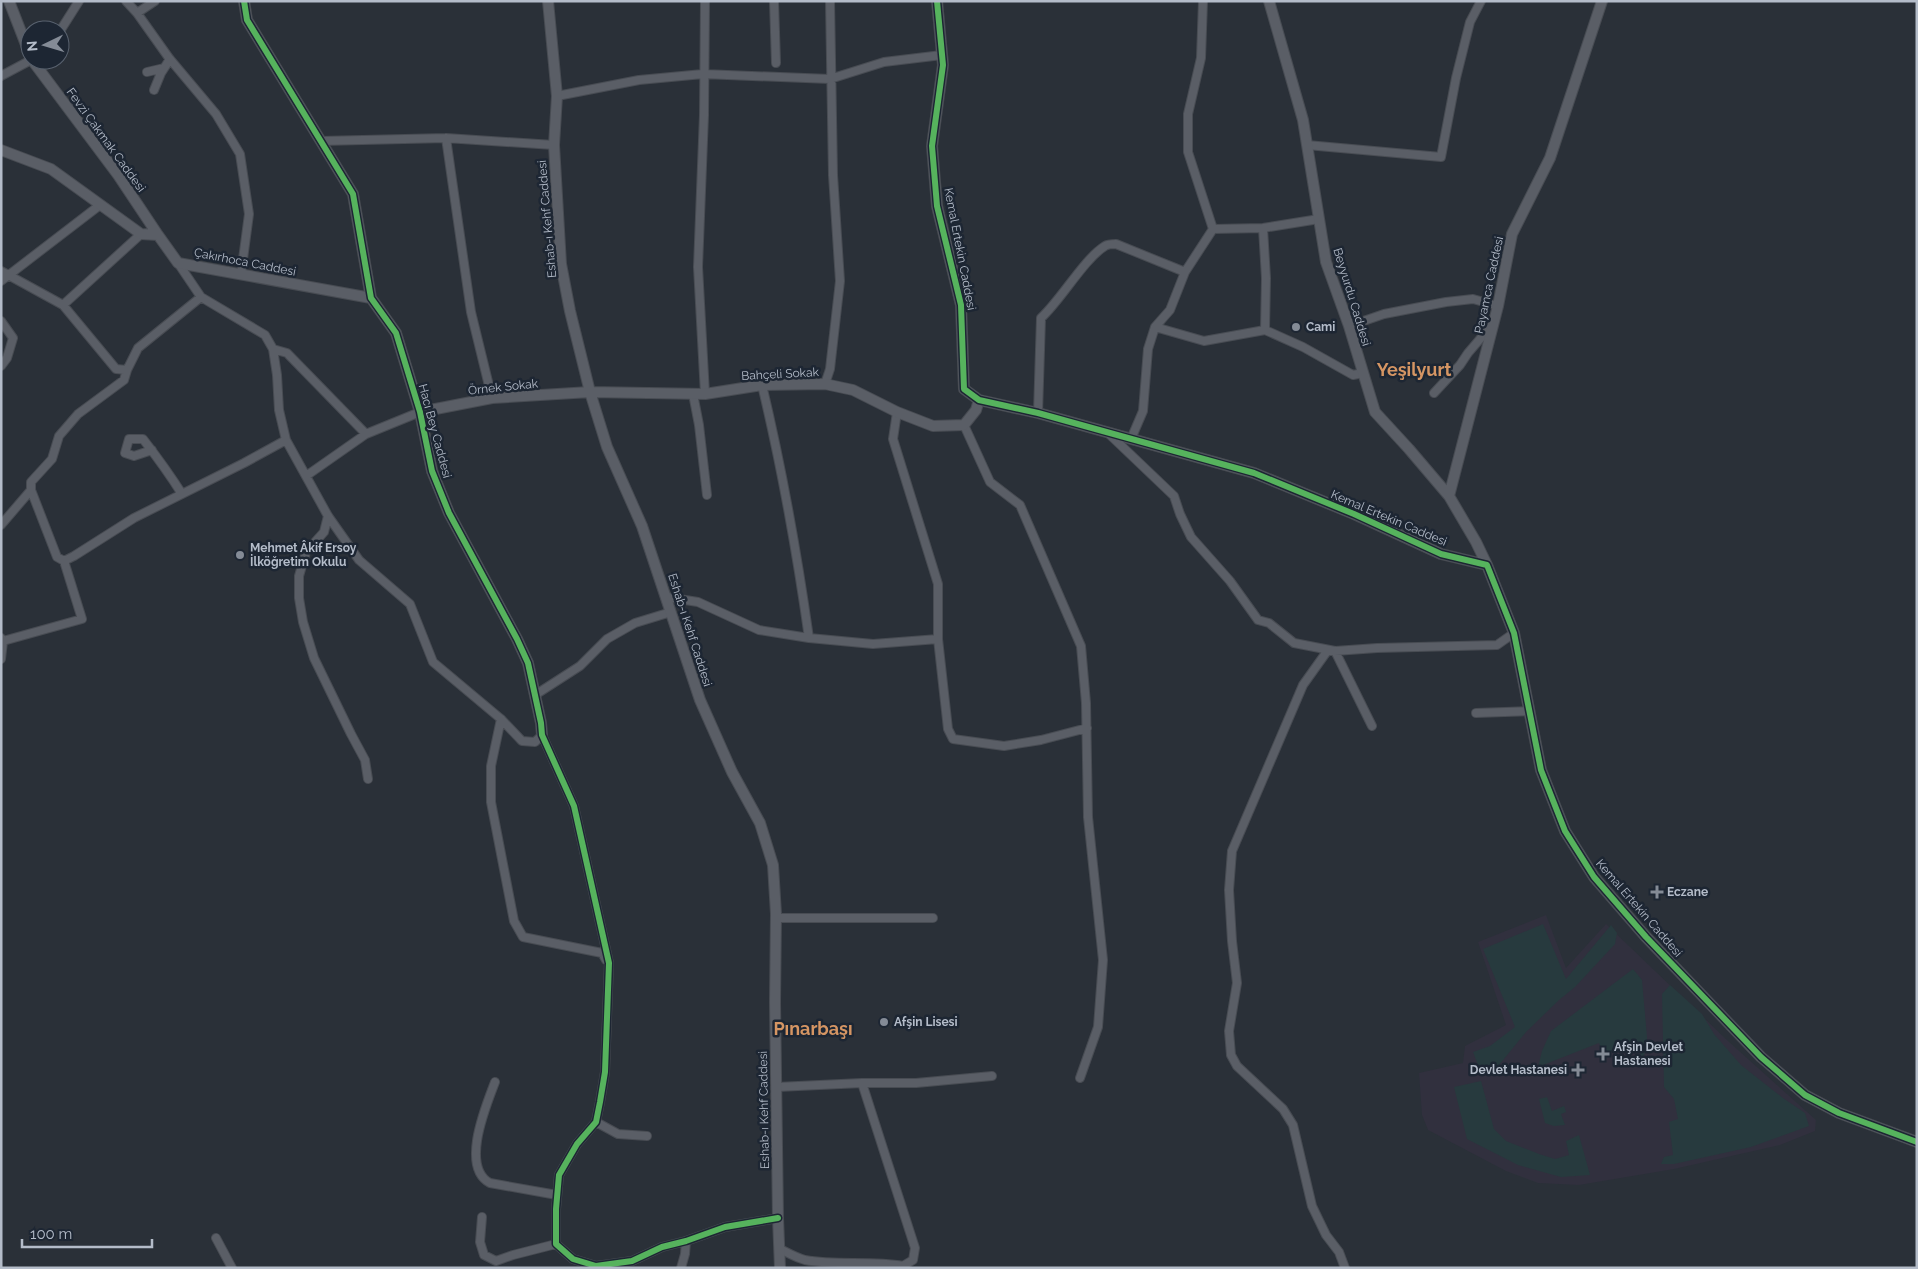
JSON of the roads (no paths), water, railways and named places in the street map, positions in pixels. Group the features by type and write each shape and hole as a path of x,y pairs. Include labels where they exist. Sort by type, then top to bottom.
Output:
{"street":[{"path":"9,1 20,29"},
{"path":"67,20 79,1"},
{"path":"126,1 170,59 216,114 240,154 249,214 242,274"},
{"path":"137,14 155,1"},
{"name":"Hacı Bey Caddesi","path":"244,1 247,20 353,194 371,298 396,333 420,412 432,471 449,513 528,663 542,735"},
{"name":"Eshab-ı Kehf Caddesi","path":"548,1 557,96 554,145 561,264 590,392 606,447 642,526 700,700 732,772 760,823 773,865 776,918 780,1268"},
{"path":"705,1 704,115 698,268 705,394"},
{"path":"774,1 776,63"},
{"path":"825,384 830,369 840,281 833,175 830,1"},
{"name":"Kemal Ertekin Caddesi","path":"937,1 943,64 932,146 938,206 961,305 964,389 979,400 1038,413 1254,473 1354,514 1441,554 1487,565 1514,633 1541,770 1565,831 1594,877 1646,937 1761,1057 1805,1095 1839,1113 1917,1142"},
{"path":"1203,1 1201,58 1188,114 1188,152 1213,229"},
{"path":"1307,145 1441,157 1456,78 1470,22 1481,1"},
{"name":"Payamca Caddesi","path":"1449,496 1494,323 1512,234 1550,158 1602,1"},
{"name":"Beyyurdu Caddesi","path":"1271,2 1304,120 1326,262 1375,412 1410,449 1449,496 1487,565"},
{"path":"557,96 639,80 703,74 830,79 884,62 942,54"},
{"path":"154,90 170,59"},
{"path":"1,76 20,66"},
{"path":"147,72 164,68"},
{"name":"Fevzi Çakmak Caddesi","path":"39,70 118,175 158,235"},
{"path":"446,138 471,312 492,398"},
{"path":"321,141 446,138 554,145"},
{"path":"1,150 52,169 141,234 158,235"},
{"path":"100,205 3,276 63,306 116,369 126,370"},
{"path":"1213,229 1263,228 1319,219"},
{"path":"1263,228 1266,278 1266,330"},
{"path":"1131,439 1143,411 1148,349 1155,328 1170,310 1185,272 1213,229"},
{"path":"63,306 141,234"},
{"name":"Çakırhoca Caddesi","path":"158,235 178,262 371,298"},
{"path":"1038,413 1041,318 1053,308 1089,262 1106,246 1116,244 1185,272"},
{"path":"178,262 201,297 265,335 273,349 279,410 286,440 328,516 359,560 410,604 433,662 501,719 522,741 535,742 542,735 574,806 609,964 605,1072 596,1122 577,1144 560,1175 557,1195 556,1244 573,1259 596,1266 632,1261 662,1247 686,1241 725,1227 778,1218"},
{"path":"1,659 2,640 82,619 64,561 58,557 31,490 31,482 52,458 59,436 78,414 124,380 126,370 138,348 201,297"},
{"path":"1348,326 1384,314 1455,301 1473,299 1498,306"},
{"path":"1,321 13,338 7,358 1,366"},
{"path":"1434,393 1460,365 1494,323"},
{"path":"1155,328 1204,341 1266,330 1303,347 1353,375 1363,373"},
{"path":"273,349 287,353 366,434"},
{"name":"Bahçeli Sokak","path":"590,392 705,394 762,385 825,384 853,390 897,412 933,426 964,425"},
{"path":"762,385 797,554 809,638"},
{"name":"Örnek Sokak","path":"420,412 492,398 590,392"},
{"path":"693,394 699,424 707,495"},
{"path":"979,400 976,410 964,425 990,482 1020,505 1081,646 1087,728 1088,817 1103,960 1098,1027 1080,1078"},
{"path":"306,476 366,434 420,412"},
{"path":"897,412 893,439 938,584 938,638 948,728 953,739 1004,746 1041,740 1087,728"},
{"path":"1108,433 1174,496 1191,537 1230,581 1258,620 1268,623 1294,643 1332,650 1497,645 1514,633"},
{"path":"152,450 134,460 125,453 128,439 143,439 152,450 182,494"},
{"path":"64,561 134,518 286,440"},
{"path":"1,525 31,490"},
{"path":"328,516 324,532 306,552 299,576 299,598 303,622 314,658 366,760 368,779"},
{"path":"666,597 698,602 759,630 809,638 873,644 938,638"},
{"path":"535,695 580,666 607,639 635,623 671,612"},
{"path":"1332,650 1372,726"},
{"path":"1332,650 1303,686 1232,851 1229,890 1237,983 1229,1031 1232,1055 1237,1066 1283,1110 1292,1125 1312,1206 1326,1235 1339,1252 1345,1268"},
{"path":"1476,713 1530,711"},
{"path":"501,719 491,766 490,802 514,921 523,937 602,953 609,964"},
{"path":"776,918 933,918"},
{"path":"777,1087 916,1083 992,1076"},
{"path":"495,1082 484,1111 476,1141 478,1169 482,1178 490,1183 557,1195"},
{"path":"780,1249 804,1260 833,1263 886,1263 903,1266 913,1260 915,1248 862,1084"},
{"path":"596,1122 618,1134 647,1136"},
{"path":"482,1218 480,1242 484,1255 496,1261 513,1254 556,1244"},
{"path":"216,1238 232,1268"},
{"path":"681,1268 686,1241"}],"place":[{"name":"Cami","path":"1296,327"},
{"name":"Mehmet Âkif Ersoy İlköğretim Okulu","path":"240,555"},
{"name":"Eczane","path":"1657,892"},
{"name":"Afşin Lisesi","path":"884,1022"},
{"name":"Afşin Devlet Hastanesi","path":"1603,1054"},
{"name":"Devlet Hastanesi","path":"1578,1070"}],"district":[{"name":"Yeşilyurt","path":"1414,369"},
{"name":"Pınarbaşı","path":"813,1028"}]}
